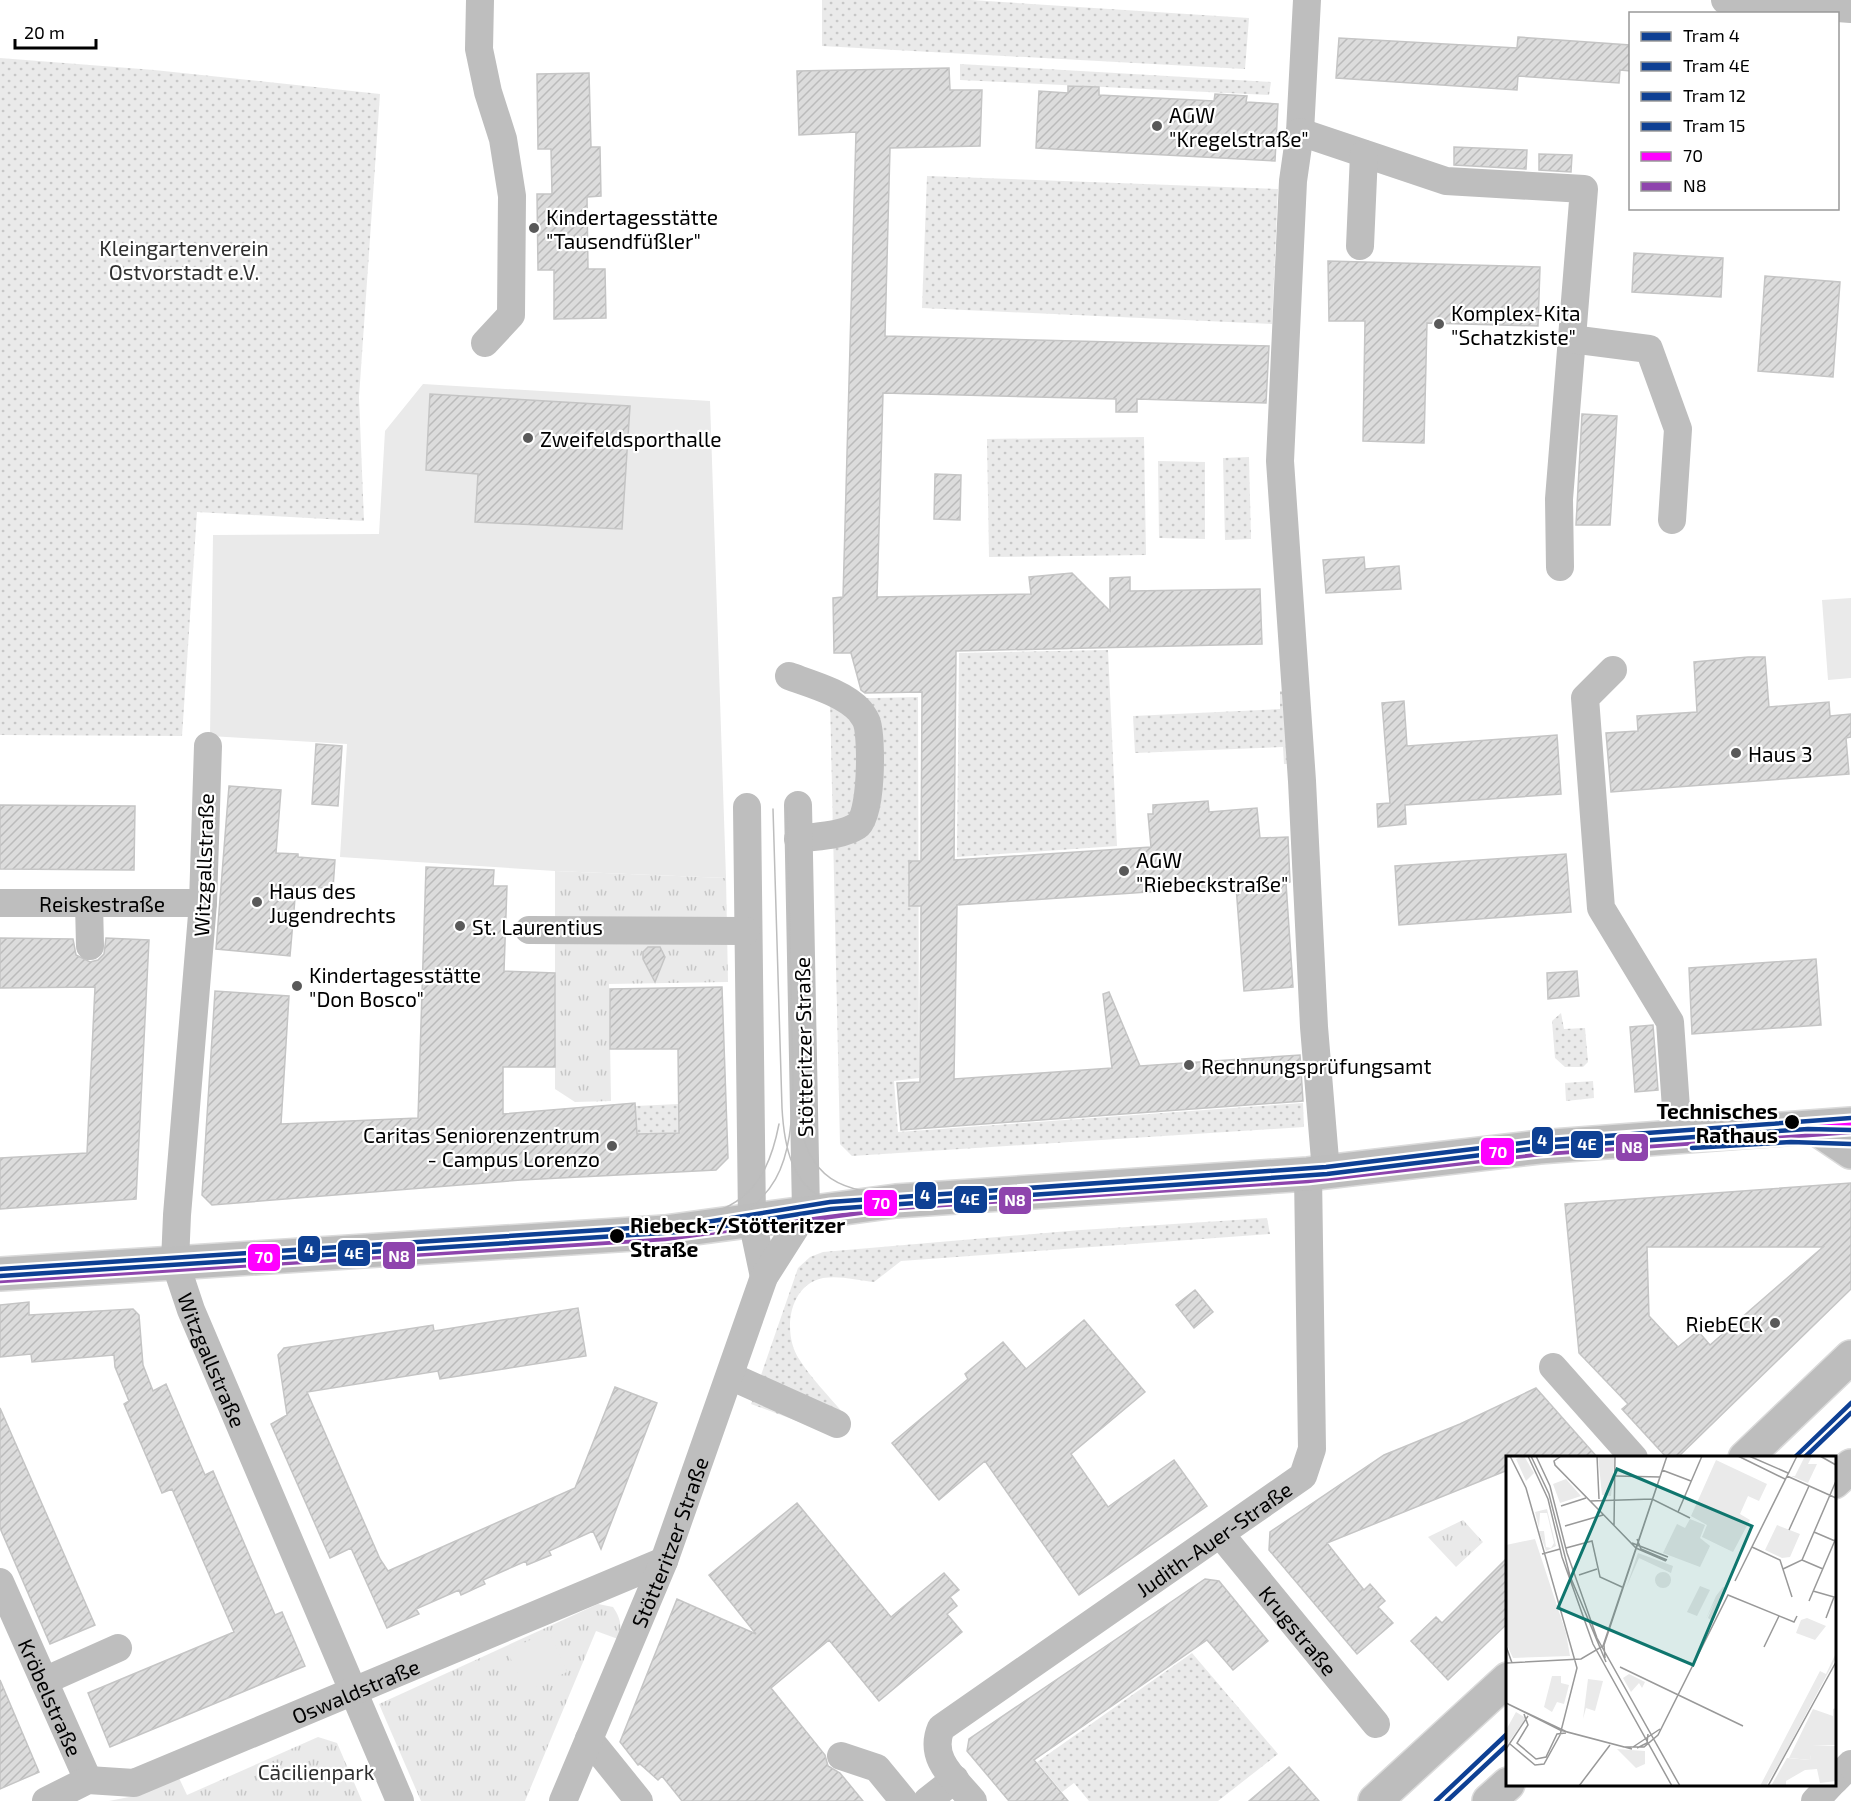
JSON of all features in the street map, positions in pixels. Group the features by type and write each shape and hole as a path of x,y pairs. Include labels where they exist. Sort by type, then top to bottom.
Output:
{"main road":[{"path":"0,1274 655,1232 897,1201 1317,1173 1539,1147 1851,1124"},
{"path":"1814,1127 1851,1152"},
{"path":"1747,1456 1851,1357"},
{"path":"1836,1480 1851,1466"},
{"path":"1375,1801 1506,1681"},
{"path":"1489,1801 1506,1786"}],"street":[{"path":"480,0 479,49 488,92 503,140 512,196 511,315 484,343"},
{"name":"Judith-Auer-Straße","path":"955,1779 937,1756 937,1737 948,1720 1221,1535 1303,1476 1310,1462 1317,1173 1314,1027 1302,781 1280,461 1293,181 1300,132 1307,0"},
{"path":"1725,0 1851,9"},
{"path":"1300,132 1446,181 1584,189 1578,293 1571,339 1559,499 1560,567"},
{"path":"1360,246 1364,154"},
{"path":"1571,339 1649,349 1678,429 1672,520"},
{"path":"1612,670 1585,698 1601,908 1670,1022 1678,1137"},
{"path":"789,676 812,684 849,703 858,709 867,722 869,762 865,816 859,825 842,832 798,839"},
{"name":"Witzgallstraße","path":"208,746 203,903 175,1262 191,1310 400,1801"},
{"name":"Stötteritzer Straße","path":"562,1801 664,1561 764,1277 806,1211 798,805"},
{"path":"747,807 746,932 752,1220 764,1277"},
{"name":"Reiskestraße","path":"0,903 203,903"},
{"path":"89,903 90,946"},
{"path":"529,930 746,932"},
{"path":"1553,1367 1632,1456"},
{"path":"730,1377 837,1424"},
{"name":"Krugstraße","path":"1221,1535 1376,1724"},
{"name":"Oswaldstraße","path":"88,1780 134,1783 354,1693 664,1561"},
{"name":"Kröbelstraße","path":"0,1581 88,1780"},
{"path":"44,1681 118,1648"},
{"path":"589,1739 639,1801"},
{"path":"841,1756 877,1768 904,1801"},
{"path":"1836,1779 1851,1764"},
{"path":"927,1801 955,1779 973,1801"},
{"path":"46,1801 88,1780"},
{"path":"1815,1801 1830,1786"}],"green space":[{"path":"822,0 971,0 1249,18 1245,69 822,46"},
{"name":"Kleingartenverein Ostvorstadt e.V.","path":"0,58 154,70 380,94 359,397 364,521 197,512 182,736 0,735"},
{"path":"960,64 1271,82 1269,95 960,80"},
{"path":"927,176 1278,189 1272,324 922,308"},
{"path":"423,384 710,401 726,878 555,871 340,857 347,744 210,736 213,535 379,534 385,431"},
{"path":"1144,437 1146,555 989,557 987,439"},
{"path":"1249,457 1251,539 1225,540 1223,458"},
{"path":"1158,461 1205,462 1205,539 1159,538"},
{"path":"1851,598 1851,678 1828,680 1822,600"},
{"path":"1108,650 1117,846 957,857 959,653"},
{"path":"1280,691 1284,691 1289,764 1284,764 1283,747 1135,753 1133,716 1280,709"},
{"path":"918,697 919,1078 894,1081 898,1132 1303,1103 1304,1127 852,1156 840,1144 830,699"},
{"path":"555,871 726,878 728,982 609,984 611,1101 575,1102 555,1089"},
{"path":"1561,1013 1564,1029 1585,1028 1588,1062 1583,1067 1565,1067 1555,1058 1552,1021"},
{"path":"1593,1081 1594,1098 1566,1101 1565,1083"},
{"path":"679,1104 679,1133 637,1134 635,1106"},
{"path":"1267,1218 1270,1234 901,1261 874,1282 843,1278 814,1281 798,1295 793,1305 791,1339 799,1359 843,1413 832,1434 751,1404 798,1268 810,1257 823,1252 1081,1230"},
{"path":"1463,1520 1483,1542 1456,1567 1428,1537"},
{"path":"598,1604 613,1607 616,1611 620,1623 618,1639 596,1631 525,1801 421,1801 379,1704"},
{"path":"549,1631 567,1672 526,1691 507,1651"},
{"path":"1192,1653 1278,1754 1218,1801 1089,1801 1074,1783 1062,1792 1037,1762"},
{"name":"Cäcilienpark","path":"318,1737 337,1743 362,1801 109,1801 134,1796 179,1778 187,1795"}],"building":[{"path":"1518,37 1629,45 1629,71 1620,70 1619,83 1518,76 1517,90 1336,78 1339,38 1517,48"},
{"path":"949,68 950,90 982,90 980,146 890,148 885,336 1269,346 1266,403 1137,399 1137,412 1116,412 1116,399 883,393 877,597 1031,594 1029,577 1072,573 1110,611 1110,578 1130,577 1130,591 1260,589 1262,644 956,651 954,860 1151,847 1148,814 1153,814 1153,805 1208,801 1209,812 1257,808 1260,838 1288,837 1290,882 1286,883 1293,987 1244,991 1236,886 957,905 954,1079 1112,1068 1103,994 1109,992 1140,1066 1300,1055 1303,1101 901,1130 897,1083 920,1082 921,906 909,906 909,861 921,861 922,692 865,693 861,690 851,653 834,653 833,598 843,597 856,132 799,135 797,71"},
{"path":"589,73 591,147 600,147 601,196 587,197 588,269 605,269 606,318 554,319 554,270 538,270 537,194 552,194 551,149 538,149 537,74"},
{"name":"AGW \"Kregelstraße\"","path":"1068,86 1099,87 1099,95 1214,101 1215,94 1247,96 1246,102 1278,104 1275,161 1036,148 1039,91 1068,93"},
{"path":"1454,147 1527,150 1526,169 1454,165"},
{"path":"1539,154 1572,155 1571,172 1539,170"},
{"path":"1634,253 1723,258 1721,297 1632,292"},
{"path":"1328,261 1540,267 1538,326 1427,323 1424,443 1363,441 1365,321 1329,321"},
{"path":"1765,276 1840,282 1833,377 1758,371"},
{"name":"Zweifeldsporthalle","path":"430,394 630,406 622,529 475,522 478,474 426,470"},
{"path":"1582,414 1617,416 1610,525 1576,525"},
{"path":"935,474 961,475 960,520 934,519"},
{"path":"1364,557 1365,569 1399,566 1401,589 1326,593 1323,560"},
{"name":"Haus 3","path":"1765,657 1769,707 1829,702 1830,716 1851,714 1851,737 1846,738 1849,774 1611,792 1606,733 1638,731 1637,716 1697,712 1694,662"},
{"path":"1404,701 1407,746 1557,735 1561,794 1405,805 1406,824 1378,827 1377,804 1390,803 1382,703"},
{"path":"316,744 342,746 338,806 312,804"},
{"name":"Haus des Jugendrechts","path":"229,786 281,790 276,853 335,860 333,888 296,887 290,956 216,949"},
{"path":"0,805 135,806 134,870 0,869"},
{"path":"1566,854 1571,912 1399,925 1395,866"},
{"path":"426,867 494,870 493,886 507,886 504,971 555,973 555,1067 503,1067 503,1114 635,1103 637,1134 679,1133 678,1049 610,1049 610,989 722,987 728,1158 716,1170 521,1180 212,1205 202,1195 215,991 289,996 281,1124 418,1118"},
{"path":"0,938 73,939 76,955 90,962 98,960 104,954 106,938 149,940 136,1199 0,1209 0,1158 87,1153 95,987 0,988"},
{"path":"648,947 660,947 665,957 655,982 643,959 643,952"},
{"path":"1816,959 1821,1025 1692,1034 1689,968"},
{"path":"1577,971 1579,996 1548,999 1547,973"},
{"path":"1653,1025 1658,1090 1635,1092 1630,1027"},
{"name":"RiebECK","path":"1851,1183 1851,1289 1679,1456 1665,1456 1622,1409 1628,1404 1579,1353 1565,1204","holes":["1647,1247 1823,1247 1710,1345 1698,1331 1678,1347 1649,1316"]},
{"path":"1195,1290 1213,1312 1194,1328 1176,1305"},
{"path":"29,1302 29,1315 133,1309 139,1315 143,1365 153,1391 166,1384 205,1475 213,1471 275,1615 282,1612 305,1666 110,1747 88,1693 234,1632 172,1489 162,1493 124,1404 129,1401 115,1367 114,1355 32,1362 31,1354 0,1357 0,1305"},
{"path":"578,1308 586,1356 440,1379 438,1371 307,1392 380,1559 388,1571 575,1488 615,1387 657,1403 601,1549 593,1531 549,1551 551,1555 527,1565 526,1561 483,1580 485,1584 461,1595 459,1590 416,1609 419,1614 387,1628 351,1548 330,1558 271,1424 287,1415 278,1355 284,1348 433,1325 434,1331"},
{"path":"1084,1320 1145,1392 1071,1454 1108,1507 1174,1460 1207,1506 1079,1595 985,1461 939,1500 892,1443 968,1379 965,1374 1003,1342 1026,1369"},
{"path":"1536,1388 1596,1456 1506,1456 1506,1471 1327,1543 1364,1590 1370,1584 1385,1601 1378,1607 1393,1623 1357,1654 1269,1550 1270,1532 1384,1455 1460,1424"},
{"path":"0,1408 95,1625 50,1644 0,1528"},
{"path":"797,1503 891,1617 944,1573 959,1590 950,1597 957,1606 947,1614 962,1632 879,1701 829,1640 771,1688 825,1755 828,1766 840,1773 863,1801 682,1801 662,1776 658,1780 640,1764 638,1765 620,1742 677,1599 756,1634 709,1575"},
{"path":"1506,1559 1506,1625 1448,1680 1411,1641 1436,1617 1442,1623"},
{"path":"1205,1579 1219,1581 1268,1641 1233,1670 1207,1640 1034,1760 1068,1801 1009,1801 967,1751 969,1739"},
{"path":"0,1680 39,1772 0,1789"},
{"path":"1289,1767 1319,1801 1249,1801"}],"tram line":[{"path":"692,1235 722,1224 745,1211 763,1196 776,1179 784,1159 789,1136 793,1079 787,808"},
{"path":"773,809 782,1108 788,1150 798,1175 817,1195 835,1204 871,1211"},
{"path":"798,1112 810,1154 819,1168 831,1178 845,1186 862,1191 904,1196"},
{"name":"4","path":"0,1269 694,1224 830,1202 1326,1167 1538,1141 1851,1118"},
{"path":"667,1225 711,1214 743,1197 765,1168 779,1124"},
{"name":"4E","path":"0,1276 694,1231 831,1209 1327,1174 1539,1148 1808,1129 1851,1130"},
{"name":"12","path":"1692,1148 1791,1142 1851,1144"},
{"name":"15","path":"1796,1456 1851,1403"},
{"name":"12","path":"1806,1456 1851,1413"},
{"name":"15","path":"1436,1801 1506,1735"},
{"name":"12","path":"1447,1801 1506,1746"}],"transit line":[{"name":"70","path":"0,1274 665,1232 896,1201 1308,1174 1539,1147 1851,1124"},
{"name":"N8","path":"0,1281 665,1239 897,1208 1308,1181 1540,1154 1851,1132"}],"place":[{"name":"AGW \"Kregelstraße\"","path":"1157,126"},
{"name":"Kindertagesstätte \"Tausendfüßler\"","path":"534,228"},
{"name":"Komplex-Kita \"Schatzkiste\"","path":"1439,324"},
{"name":"Zweifeldsporthalle","path":"528,438"},
{"name":"Haus 3","path":"1736,753"},
{"name":"AGW \"Riebeckstraße\"","path":"1124,871"},
{"name":"Haus des Jugendrechts","path":"257,902"},
{"name":"St. Laurentius","path":"460,926"},
{"name":"Kindertagesstätte \"Don Bosco\"","path":"297,986"},
{"name":"Rechnungsprüfungsamt","path":"1189,1065"},
{"name":"Technisches Rathaus","path":"1792,1122"},
{"name":"Caritas Seniorenzentrum - Campus Lorenzo","path":"612,1146"},
{"name":"Riebeck-/Stötteritzer Straße","path":"617,1236"},
{"name":"RiebECK","path":"1775,1323"}]}
